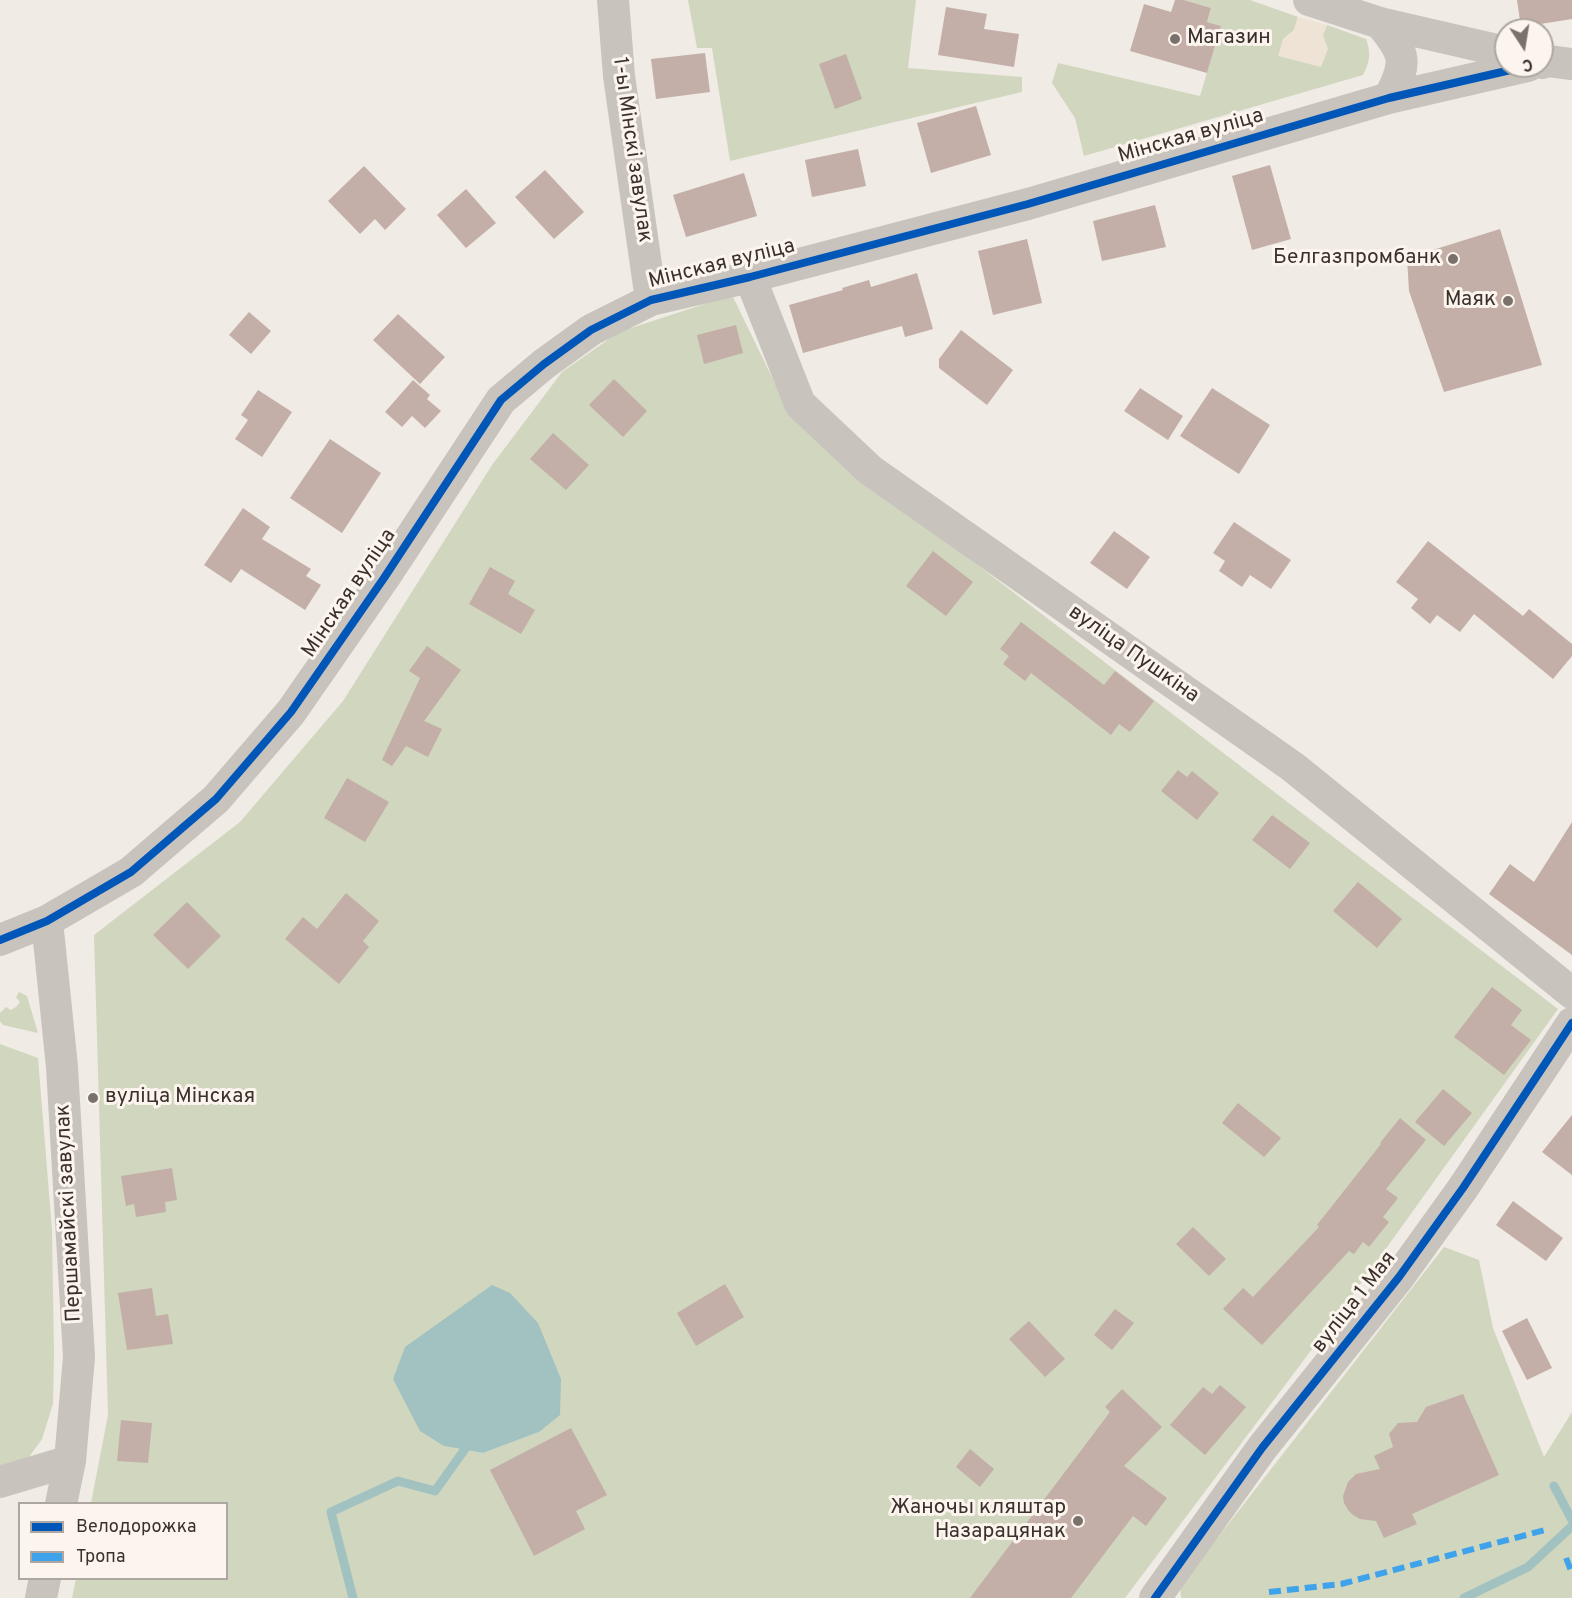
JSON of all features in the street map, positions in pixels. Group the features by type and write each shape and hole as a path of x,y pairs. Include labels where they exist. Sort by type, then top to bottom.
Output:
{"street":[{"name":"1-ы Мінскі завулак","path":"613,0 619,76 651,300"},
{"path":"1309,0 1380,23 1494,49"},
{"path":"1380,23 1395,41 1403,61 1399,80 1389,98"},
{"name":"Мінская вуліца","path":"0,940 47,921 130,872 216,799 291,712 384,578 501,400 543,364 591,330 651,300 750,277 1028,204 1389,98 1494,75"},
{"name":"вуліца Пушкіна","path":"750,277 800,404 870,470 1293,767 1572,993"},
{"name":"Першамайскі завулак","path":"47,921 62,1067 79,1357 70,1461 61,1502"},
{"name":"вуліца 1 Мая","path":"1155,1598 1262,1448 1399,1277 1463,1188 1572,1023"},
{"path":"0,1482 70,1461"},
{"path":"41,1598 45,1580"}],"green space":[{"path":"688,0 916,0 908,68 1022,77 1022,92 730,161 712,48 697,48"},
{"path":"1184,0 1250,0 1298,17 1294,30 1283,39 1323,35 1327,25 1366,39 1369,49 1367,65 1363,75 1084,156 1075,118 1052,83 1058,63 1200,96 1221,26 1207,22 1211,8"},
{"path":"732,295 786,406 860,475 1558,1009 1349,1300 1125,1598 72,1598 76,1580 228,1580 228,1502 91,1502 108,1415 94,935 240,822 343,701 492,465 562,372 619,332","holes":["539,1432 483,1453 444,1446"]},
{"path":"19,992 27,996 38,1033 3,1025 0,1021 0,1013 6,1007 11,1010 20,1002 16,997"},
{"path":"0,1044 38,1058 52,1230 54,1353 53,1404 42,1439 29,1457 0,1467"},
{"path":"1444,1247 1479,1260 1493,1328 1544,1457 1572,1412 1572,1598 1181,1598 1180,1586"}],"shaded area":[{"path":"1298,17 1327,25 1323,35 1328,49 1321,67 1278,56 1283,39 1294,30"}],"water":[{"path":"492,1285 510,1293 538,1323 561,1379 560,1415 539,1432 483,1453 444,1446 420,1431 393,1379 405,1347"}],"building":[{"name":"Магазин","path":"1175,0 1184,0 1211,8 1207,22 1221,26 1207,73 1130,51 1144,4 1171,12"},
{"path":"1517,0 1572,0 1572,19 1554,22 1554,18 1520,18"},
{"path":"946,7 987,14 984,29 1019,34 1014,67 938,55"},
{"path":"705,53 710,92 656,99 651,59"},
{"path":"846,54 862,99 835,109 819,64"},
{"path":"976,106 991,155 931,173 917,123"},
{"path":"858,149 866,186 812,197 805,160"},
{"path":"1270,165 1291,239 1252,250 1232,176"},
{"path":"364,166 406,209 385,230 375,219 360,234 328,201"},
{"path":"545,170 584,212 554,239 515,197"},
{"path":"744,173 757,216 686,237 673,195"},
{"path":"466,189 496,223 466,248 437,215"},
{"path":"1155,205 1166,247 1102,261 1093,221"},
{"path":"1500,229 1542,365 1444,392 1409,291 1407,258"},
{"path":"1027,239 1042,303 993,315 978,251"},
{"path":"917,273 933,329 905,337 902,326 803,353 789,305 869,280 871,287"},
{"path":"249,312 271,331 251,354 229,335"},
{"path":"398,314 445,357 420,384 373,340"},
{"path":"736,325 743,353 704,364 697,335"},
{"path":"961,330 1013,370 987,405 939,368 939,359"},
{"path":"614,379 647,411 623,437 589,405"},
{"path":"413,380 430,395 427,399 441,411 425,428 412,416 402,427 385,412"},
{"path":"1140,388 1183,416 1168,440 1124,411"},
{"path":"1212,388 1270,425 1239,474 1180,436"},
{"path":"258,390 292,412 262,457 235,439 248,420 241,415"},
{"path":"553,433 589,465 566,490 530,459"},
{"path":"330,439 381,473 342,533 290,498"},
{"path":"243,508 270,527 262,539 311,569 306,576 321,585 305,610 241,569 231,583 204,565"},
{"path":"1234,522 1291,560 1271,589 1250,575 1242,587 1219,571 1225,561 1213,553"},
{"path":"1114,531 1150,557 1127,589 1090,563"},
{"path":"1428,541 1523,616 1529,609 1572,644 1572,656 1553,679 1474,614 1460,632 1437,615 1430,624 1411,608 1418,599 1396,582"},
{"path":"933,551 973,582 946,616 906,586"},
{"path":"490,567 515,581 508,594 535,610 521,634 469,604"},
{"path":"1021,622 1104,685 1115,671 1154,701 1130,732 1119,724 1111,735 1031,673 1025,681 1003,664 1009,656 1000,649"},
{"path":"427,646 461,670 424,721 442,729 428,757 406,746 392,766 382,760 420,678 409,671"},
{"path":"1178,770 1187,777 1192,771 1219,793 1197,820 1161,791"},
{"path":"347,778 389,802 365,842 324,818"},
{"path":"1272,815 1310,843 1290,869 1252,840"},
{"path":"1572,822 1572,955 1489,894 1510,864 1534,882"},
{"path":"1358,882 1402,919 1377,948 1333,911"},
{"path":"346,893 379,921 363,941 369,947 339,984 285,939 303,917 317,929"},
{"path":"187,902 221,936 188,969 153,935"},
{"path":"1492,987 1522,1010 1511,1025 1531,1040 1504,1075 1454,1037"},
{"path":"1443,1089 1472,1113 1444,1146 1415,1122"},
{"path":"1238,1103 1281,1138 1264,1157 1222,1123"},
{"path":"1572,1115 1572,1175 1542,1152"},
{"path":"1400,1118 1426,1140 1386,1189 1398,1198 1383,1217 1389,1222 1369,1247 1363,1242 1354,1254 1349,1251 1262,1345 1223,1309 1243,1288 1253,1297 1319,1227 1317,1225"},
{"path":"172,1168 177,1200 165,1202 166,1212 136,1217 134,1204 126,1206 121,1176"},
{"path":"1513,1201 1563,1238 1546,1261 1496,1225"},
{"path":"1193,1227 1226,1259 1209,1276 1176,1244"},
{"path":"725,1284 744,1317 696,1346 677,1313"},
{"path":"152,1288 156,1316 168,1314 173,1344 127,1350 118,1293"},
{"path":"1115,1309 1134,1323 1112,1350 1094,1335"},
{"path":"1527,1318 1552,1368 1527,1380 1502,1331"},
{"path":"1029,1321 1065,1359 1045,1377 1009,1339"},
{"path":"1220,1385 1246,1407 1205,1455 1170,1425 1203,1387 1212,1394"},
{"name":"Жаночы кляштар Назарацянак","path":"1122,1389 1162,1427 1124,1466 1167,1498 1146,1526 1133,1516 1071,1598 970,1598 1110,1412 1105,1407"},
{"path":"1463,1394 1499,1475 1412,1514 1417,1524 1384,1538 1376,1521 1360,1519 1348,1510 1343,1496 1348,1482 1356,1474 1380,1469 1374,1456 1393,1447 1389,1434 1398,1423 1417,1422 1426,1407"},
{"path":"121,1420 152,1423 148,1463 117,1461"},
{"path":"571,1428 607,1495 576,1511 585,1529 534,1556 490,1470"},
{"path":"970,1449 994,1469 980,1487 956,1467"}],"waterway":[{"path":"353,1598 331,1512 398,1481 435,1491 465,1449"},
{"path":"1554,1486 1572,1520"},
{"path":"1464,1598 1528,1567 1572,1526"}],"marked path":[{"path":"1269,1592 1341,1584 1545,1530"},
{"path":"1566,1558 1572,1573"}],"cycle path":[{"path":"0,940 47,921 131,872 216,799 291,712 384,578 501,400 544,364 591,330 651,300 750,277 1028,204 1389,98 1494,74"},
{"path":"1155,1598 1262,1448 1399,1277 1463,1188 1572,1023"}],"place":[{"name":"Магазин","path":"1175,39"},
{"name":"Белгазпромбанк","path":"1453,259"},
{"name":"Маяк","path":"1508,301"},
{"name":"вуліца Мінская","path":"93,1098"},
{"name":"Жаночы кляштар Назарацянак","path":"1078,1521"}]}
